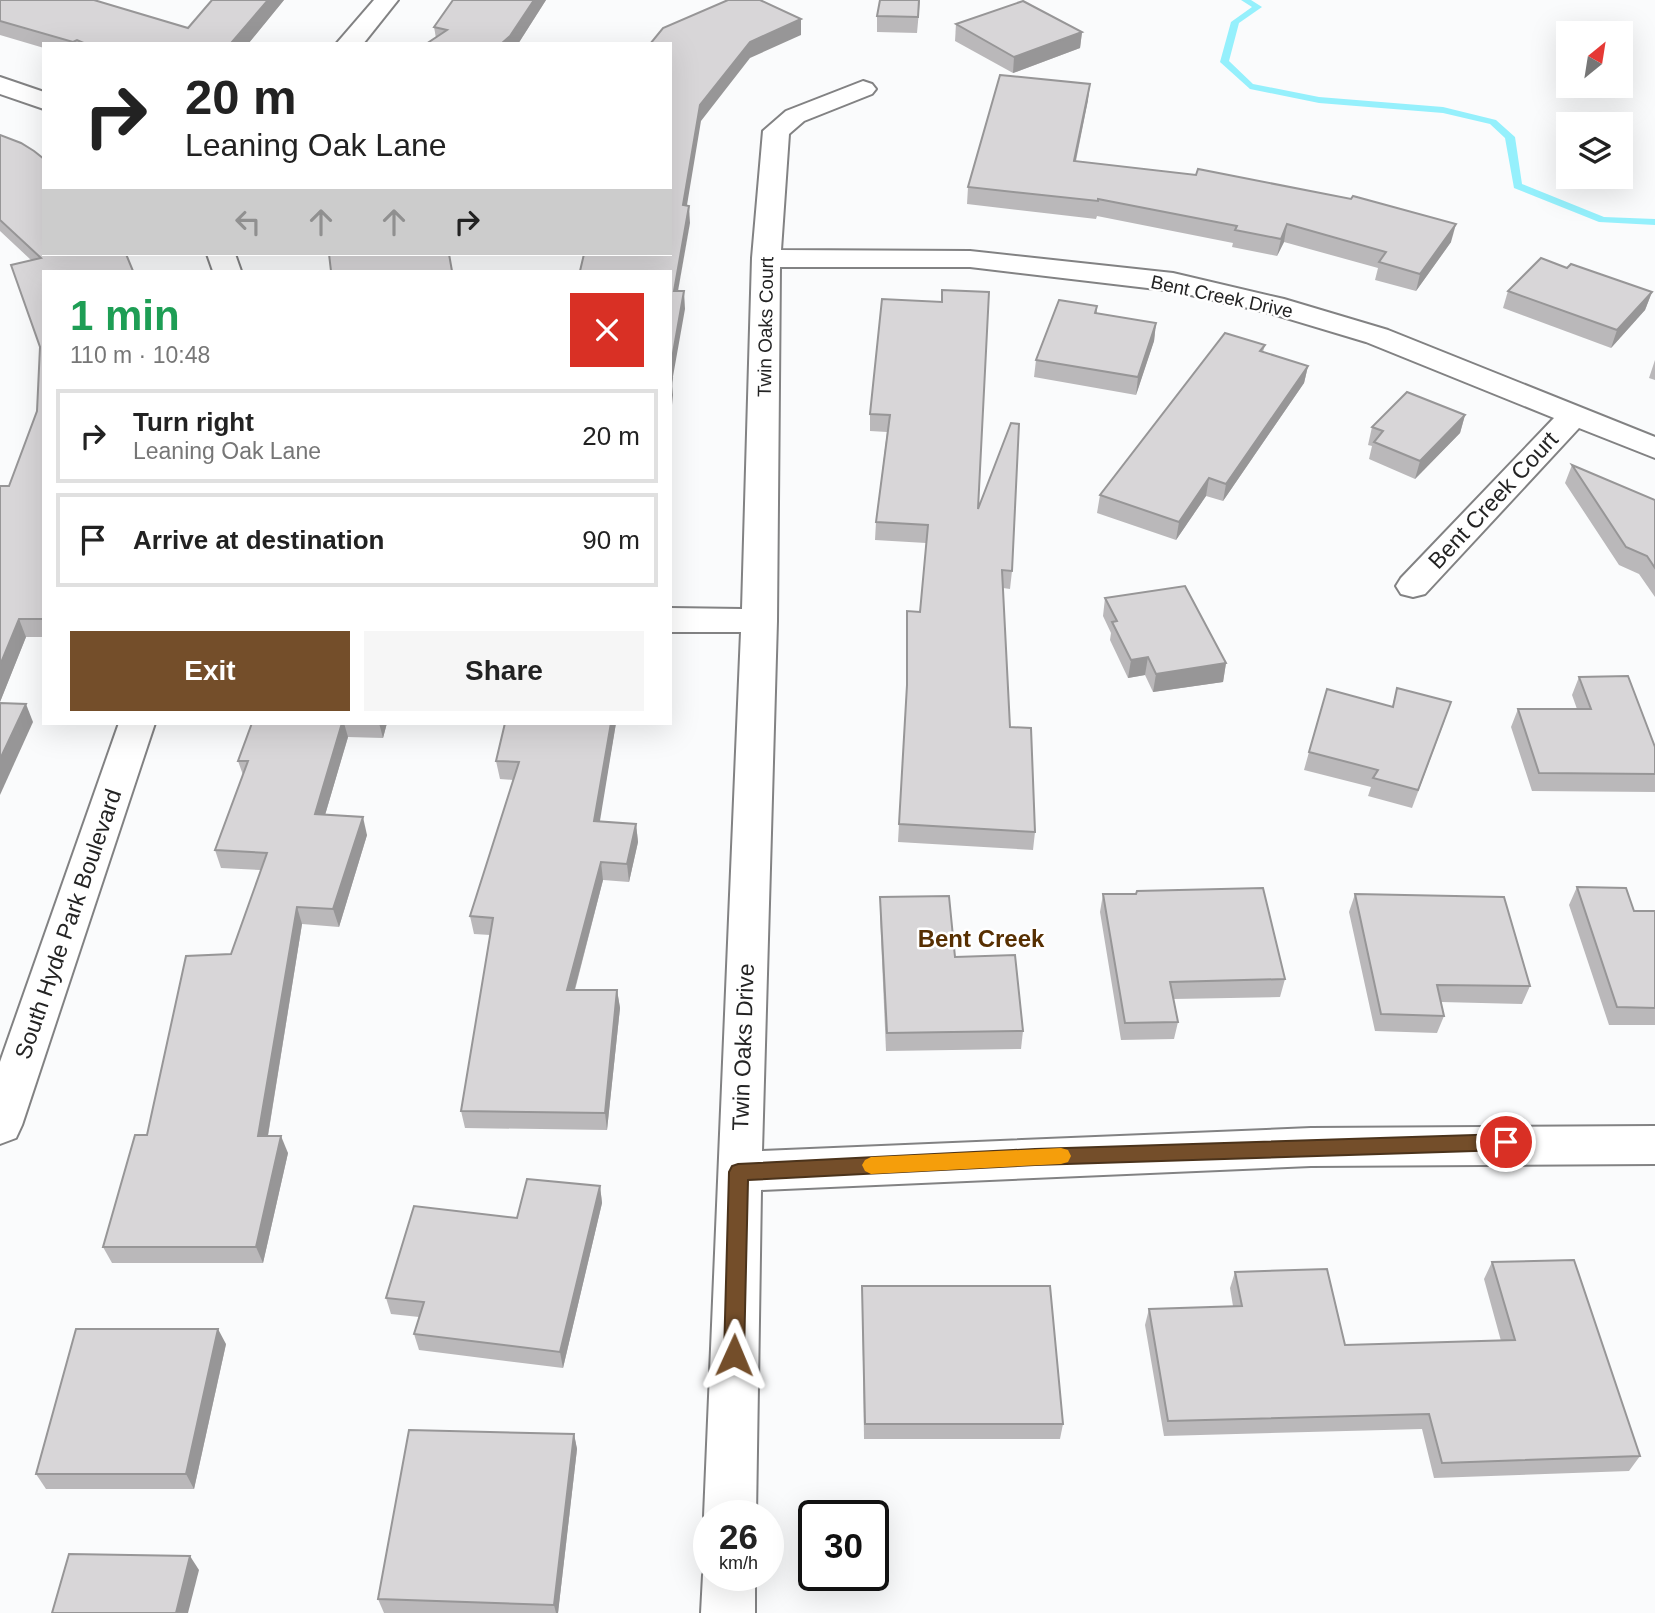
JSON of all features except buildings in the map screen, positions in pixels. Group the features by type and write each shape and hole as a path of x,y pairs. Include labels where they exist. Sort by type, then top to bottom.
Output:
{"street":[{"path":"350,42 364,30 386,0"},
{"path":"0,85 42,100"},
{"name":"Twin Oaks Court","path":"759,621 766,258 776,131 795,116 863,89"},
{"name":"Bent Creek Drive","path":"766,258 970,259 1173,282 1274,305 1377,336 1655,448"},
{"name":"Bent Creek Court","path":"1413,586 1574,415"},
{"path":"672,620 759,621"},
{"name":"Twin Oaks Drive","path":"730,1500 738,1172 759,621"},
{"name":"South Hyde Park Boulevard","path":"0,1125 136,725"},
{"path":"738,1172 1035,1157 1482,1142 1655,1145"},
{"path":"728,1613 729,1591"}],"waterway":[{"path":"1245,0 1258,7 1235,22 1224,62 1250,86 1319,100 1443,110 1493,122 1510,137 1517,186 1603,220 1655,222"}],"slow traffic":[{"path":"871,1165 1061,1156"}],"district":[{"name":"Bent Creek","path":"981,939"}],"route":[{"path":"734,1355 738,1172 1035,1157 1506,1142"}]}
